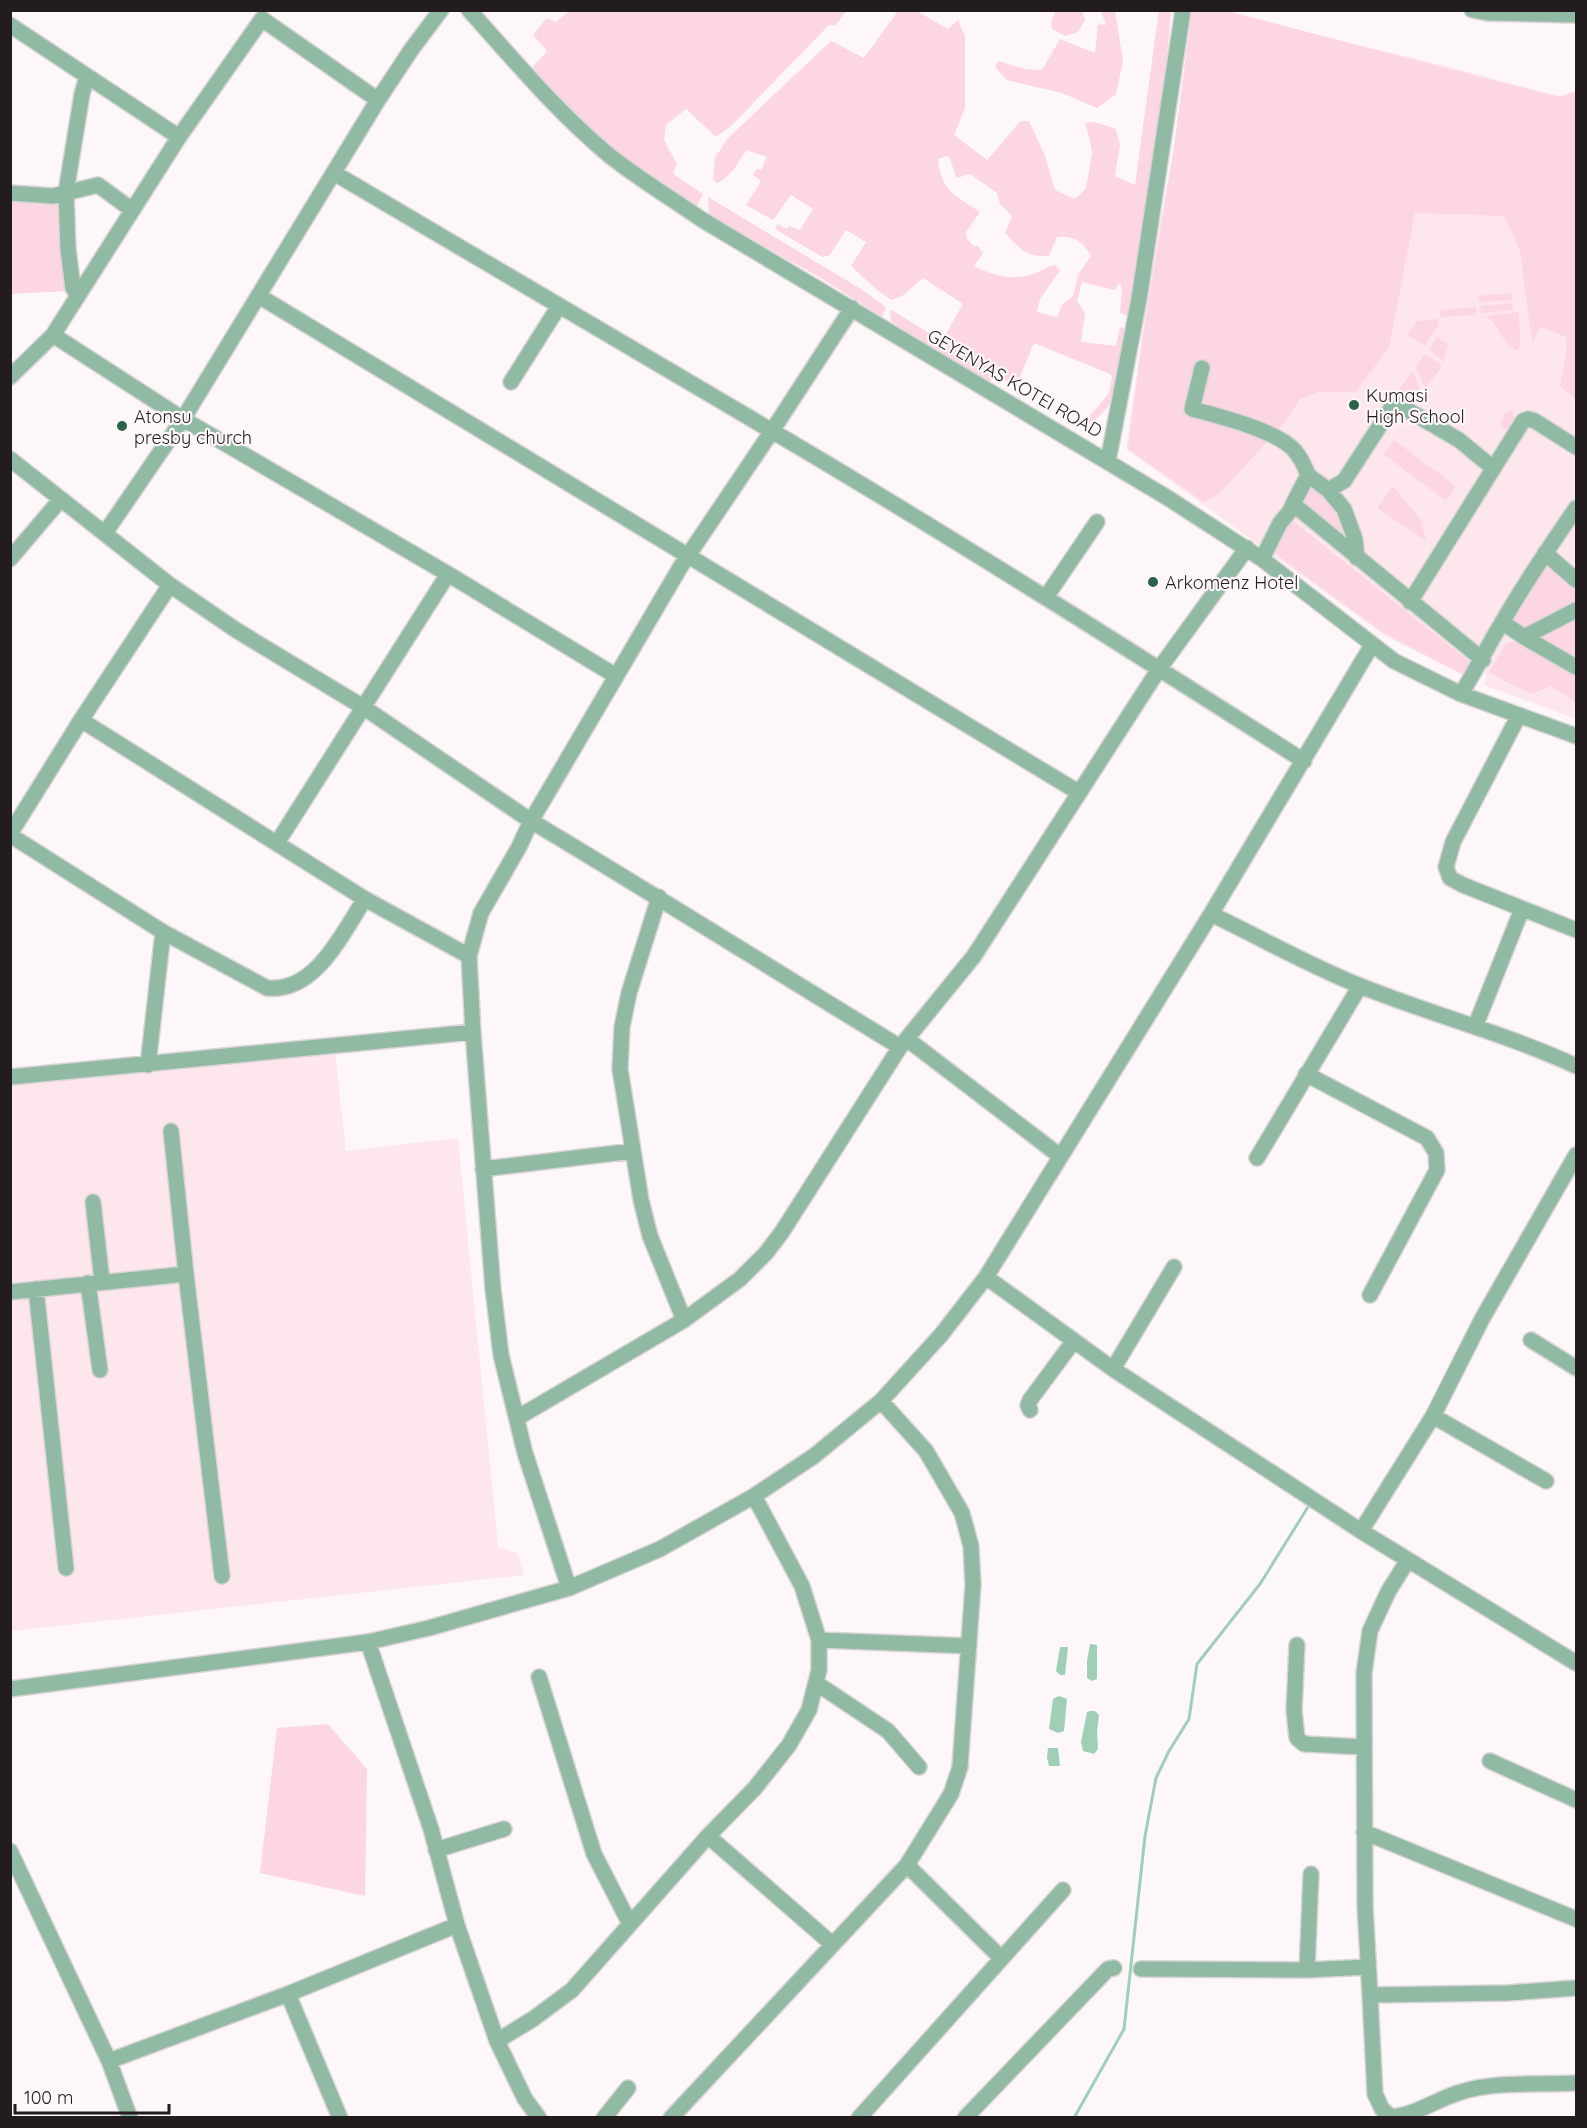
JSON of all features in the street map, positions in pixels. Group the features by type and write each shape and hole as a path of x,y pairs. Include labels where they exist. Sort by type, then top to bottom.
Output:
{"street":[{"path":"105,533 183,419 378,100 441,10"},
{"name":"GEYENYAS KOTEI ROAD","path":"469,10 546,96 611,156 702,219 1108,461 1247,548 1394,661 1461,694 1576,736"},
{"path":"1108,461 1139,299 1183,10"},
{"path":"1472,10 1488,13 1576,15"},
{"path":"10,377 53,334 257,15 378,100"},
{"path":"10,25 179,137"},
{"path":"78,296 73,288 68,249 66,192 87,76"},
{"path":"334,173 883,496 1304,761"},
{"path":"10,193 53,196 98,185 132,210"},
{"path":"259,296 1078,792"},
{"path":"511,382 559,306"},
{"path":"569,1588 525,1453 501,1355 483,1169 469,956 481,913 531,821 616,676 687,556 852,308"},
{"path":"53,334 183,419 448,574 616,676"},
{"path":"1202,368 1192,408 1235,421 1274,437 1294,449 1308,475 1328,490 1344,509 1355,539 1357,558"},
{"path":"1328,490 1344,481 1390,410 1399,405 1459,440 1493,468"},
{"path":"1410,602 1518,429 1528,419 1576,447"},
{"path":"10,459 170,585 236,630 363,707 531,821 659,897 793,982 904,1043 1060,1156"},
{"path":"1262,559 1280,523 1290,512 1308,475"},
{"path":"10,559 61,499"},
{"path":"1293,504 1483,660"},
{"path":"1461,694 1483,660 1502,622 1576,508"},
{"path":"1046,597 1096,522"},
{"path":"516,1418 684,1320 740,1279 766,1253 782,1232 904,1043 974,956 1159,669 1247,548"},
{"path":"1545,553 1576,580"},
{"path":"277,843 448,574"},
{"path":"170,585 81,720 10,834 164,932 267,988 280,989 297,984 310,976 321,964 365,899"},
{"path":"1524,637 1576,610"},
{"path":"1502,622 1576,667"},
{"path":"10,1689 368,1642 429,1628 569,1588 660,1549 754,1496 814,1456 881,1401 940,1335 986,1277 1211,914 1372,645"},
{"path":"1519,715 1453,842 1446,867 1450,878 1576,930"},
{"path":"81,720 365,899 469,956"},
{"path":"659,897 634,975 622,1027 620,1069 641,1200 650,1236 684,1320"},
{"path":"1475,1027 1522,909"},
{"path":"1211,914 1360,986 1424,1011 1543,1050 1576,1066"},
{"path":"148,1065 164,932"},
{"path":"1257,1158 1360,986"},
{"path":"10,1077 473,1032"},
{"path":"1306,1074 1427,1138 1436,1152 1437,1170 1370,1295"},
{"path":"171,1131 222,1576"},
{"path":"483,1169 633,1152"},
{"path":"1361,1531 1433,1416 1482,1319 1576,1155"},
{"path":"93,1202 100,1370"},
{"path":"1113,1369 1174,1267"},
{"path":"10,1292 186,1274"},
{"path":"986,1277 1113,1369 1361,1531 1576,1663"},
{"path":"36,1289 66,1568"},
{"path":"1531,1340 1576,1368"},
{"path":"1030,1410 1028,1405 1030,1400 1073,1342"},
{"path":"671,2118 907,1865 951,1794 957,1780 973,1585 971,1546 962,1513 926,1451 881,1401"},
{"path":"1433,1416 1546,1481"},
{"path":"497,2041 573,1990 708,1836 755,1788 789,1745 809,1710 819,1670 819,1640 802,1586 754,1496"},
{"path":"1407,1560 1388,1592 1370,1631 1364,1673 1364,1832 1375,2094 1382,2109 1391,2117 1402,2116 1462,2091 1496,2086 1576,2084"},
{"path":"819,1640 969,1646"},
{"path":"368,1642 436,1850 457,1925 497,2041 525,2099 539,2118"},
{"path":"1297,1645 1294,1710 1297,1738 1304,1744 1364,1747"},
{"path":"539,1677 594,1854 630,1924"},
{"path":"816,1683 888,1731 919,1767"},
{"path":"1490,1761 1576,1800"},
{"path":"436,1850 504,1828"},
{"path":"1364,1832 1576,1919"},
{"path":"708,1836 832,1944"},
{"path":"10,1851 109,2061 127,2117"},
{"path":"907,1865 1001,1958"},
{"path":"1306,1970 1311,1874"},
{"path":"859,2118 1063,1890"},
{"path":"109,2061 288,1994 457,1925"},
{"path":"1141,1969 1306,1970 1368,1967"},
{"path":"964,2118 1108,1969 1114,1968"},
{"path":"1370,1995 1508,1993 1576,1988"},
{"path":"288,1994 340,2118"},
{"path":"604,2118 628,2088"}],"shaded area":[{"path":"915,10 948,29 958,20 965,36 965,108 954,135 987,160 1021,121 1029,121 1045,156 1055,190 1075,199 1086,188 1092,153 1085,123 1095,122 1116,129 1120,145 1115,176 1135,185 1159,11 1171,11 1166,69 1129,316 1120,313 1122,289 1120,283 1114,290 1082,282 1077,301 1085,313 1081,342 1116,346 1120,327 1127,329 1119,378 1113,396 1105,410 1087,426 1083,424 1109,393 1112,377 1110,374 1034,343 1016,387 996,375 987,385 891,321 890,309 942,341 963,304 923,278 902,296 891,300 851,266 866,242 846,230 829,256 822,257 775,229 778,224 786,229 789,226 800,230 813,209 791,195 773,220 746,205 761,181 753,175 757,169 761,170 767,157 746,150 734,169 722,181 717,183 713,180 715,158 727,139 831,41 864,58 898,11","holes":["946,156 950,158 956,178 970,174 997,193 1000,204 1012,216 1005,233 1024,251 1049,256 1057,237 1073,238 1088,251 1091,256 1078,275 1073,296 1062,305 1057,317 1037,312 1040,299 1060,270 1055,265 1021,277 997,275 974,266 983,253 978,246 974,246 967,239 966,232 980,212 951,191 942,178 938,159"]},
{"path":"569,11 846,11 835,26 829,25 730,127 716,137 686,109 666,125 664,140 677,164 673,174 703,194 695,209 607,147 529,71 547,51 533,35 547,18 556,22"},
{"path":"1056,11 1082,11 1085,20 1078,32 1065,36 1052,29 1051,21"},
{"path":"1101,11 1115,11 1123,61 1116,94 1097,108 1062,93 1007,80 995,67 998,61 1025,69 1042,70 1060,39 1095,53 1098,24 1106,25"},
{"name":"Kumasi High School","path":"1191,11 1229,11 1559,96 1576,91 1576,719 1484,685 1487,676 1473,665 1467,674 1462,675 1384,635 1126,449 1151,275 1176,135"},
{"path":"1192,11 1226,11 1554,96 1559,97 1576,92 1576,400 1560,386 1566,356 1566,337 1541,327 1532,343 1520,250 1504,216 1415,213 1389,347 1356,392 1318,392 1299,400 1286,421 1221,492 1204,502 1128,449 1143,335 1174,148"},
{"path":"708,197 861,289 886,307 882,317 821,278 709,216"},
{"path":"61,199 67,291 11,294 11,202"},
{"path":"1511,293 1512,300 1479,302 1478,296"},
{"path":"1512,303 1513,310 1481,313 1480,306"},
{"path":"1476,307 1476,315 1441,317 1440,310"},
{"path":"1519,312 1520,345 1518,351 1507,343 1486,316"},
{"path":"1438,319 1438,326 1425,346 1407,335 1417,321"},
{"path":"1437,337 1448,344 1444,361 1429,350"},
{"path":"1425,354 1442,366 1425,389 1416,367"},
{"path":"1412,371 1422,393 1412,407 1396,394"},
{"path":"1513,410 1515,426 1508,429 1503,428 1500,423 1506,412"},
{"path":"1394,440 1456,486 1446,501 1383,454"},
{"path":"1310,486 1336,503 1353,547 1305,505 1306,491"},
{"path":"1393,486 1421,520 1426,541 1377,508"},
{"path":"1289,518 1471,663 1467,672 1461,673 1385,634 1269,549"},
{"path":"1547,563 1576,587 1576,607 1524,632 1512,622 1524,590"},
{"path":"1576,616 1576,703 1551,686 1532,694 1489,672 1506,643 1522,644"},
{"path":"335,1051 346,1151 458,1138 498,1547 518,1554 524,1575 11,1631 11,1083 122,1074"},
{"path":"1090,1644 1097,1645 1097,1679 1092,1681 1087,1678"},
{"path":"1060,1647 1068,1647 1065,1675 1060,1675 1056,1671"},
{"path":"1059,1696 1067,1699 1064,1731 1058,1733 1049,1729 1053,1699"},
{"path":"1095,1711 1099,1715 1098,1749 1094,1754 1083,1751 1081,1742 1087,1712"},
{"path":"328,1724 367,1769 365,1896 260,1873 277,1728"},
{"path":"1048,1748 1058,1748 1060,1766 1049,1766"}],"waterway":[{"path":"1074,2118 1124,2029 1145,1836 1156,1778 1169,1751 1189,1719 1197,1664 1260,1584 1308,1507"}],"place":[{"name":"Kumasi High School","path":"1354,405"},
{"name":"Atonsu presby church","path":"122,426"},
{"name":"Arkomenz Hotel","path":"1153,582"}]}
